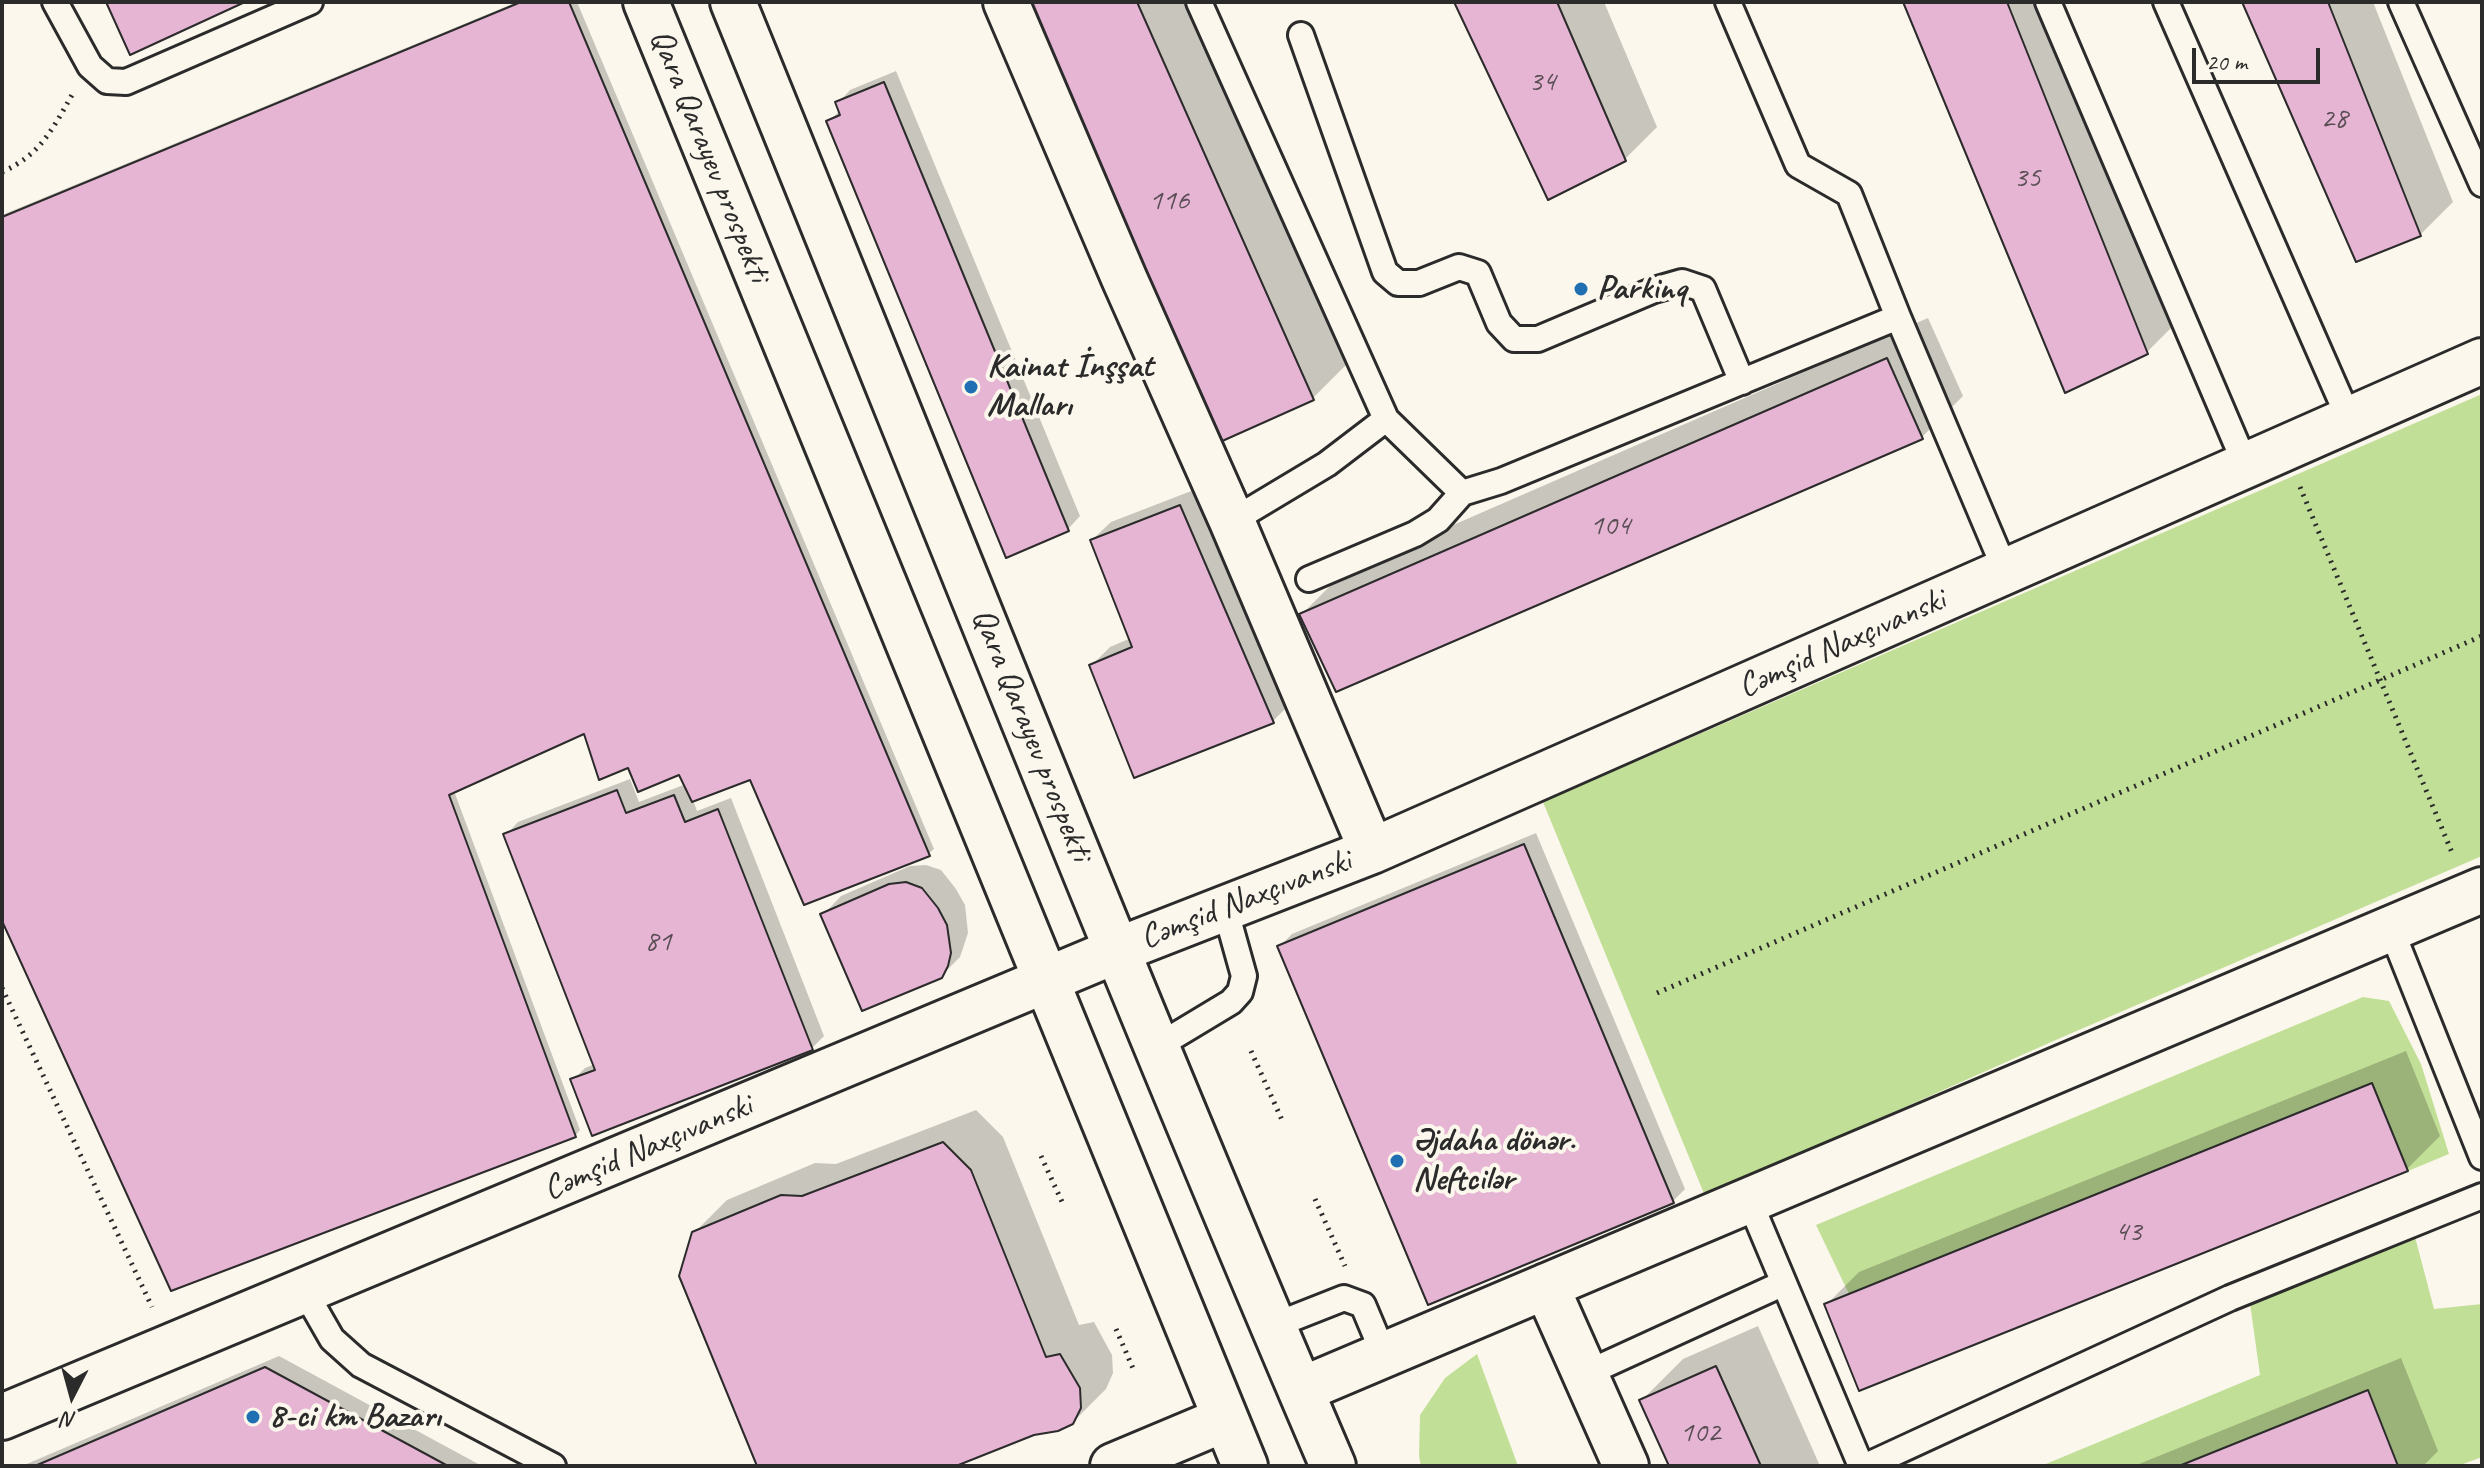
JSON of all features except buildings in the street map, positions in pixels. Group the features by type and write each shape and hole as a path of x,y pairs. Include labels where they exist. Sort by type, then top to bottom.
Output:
{"street":[{"name":"Qara Qarayev prospekti","path":"646,2 1245,1466"},
{"name":"Qara Qarayev prospekti","path":"733,2 1118,950 1333,1466"},
{"path":"1006,2 1372,851"},
{"name":"Cəmşid Naxçıvanski","path":"2,1417 1045,980 1372,851 2482,361"},
{"path":"1301,1390 2476,893"},
{"path":"1546,1286 1626,1466"},
{"path":"1113,1466 1225,1419"}],"lane":[{"path":"55,2 90,66 107,81 126,82 310,2"},
{"path":"1199,2 1386,419 1462,493"},
{"path":"1728,2 1798,165 1849,194 2006,572"},
{"path":"2048,2 2265,458"},
{"path":"2166,2 2350,421"},
{"path":"2401,2 2482,184"},
{"path":"1301,35 1385,272 1398,283 1419,283 1459,267 1478,273 1499,323 1514,339 1538,339 1654,290 1682,282 1703,289 1742,382"},
{"path":"1309,579 1415,534 1438,520 1462,493 1501,481 1898,317"},
{"path":"1232,521 1327,464 1386,419"},
{"path":"1158,1046 1231,1002 1240,992 1244,976 1225,908"},
{"path":"2391,929 2482,1157"},
{"path":"1749,1200 1863,1466 2230,1298 2482,1196"},
{"path":"1585,1374 1784,1283"},
{"path":"305,1292 332,1339 361,1365 553,1466"},
{"path":"1273,1326 1344,1298 1363,1305 1384,1355"}],"path":[{"path":"2,172 23,163 47,138 90,66"},
{"path":"2265,458 2381,679 2476,893"},
{"path":"1657,993 2482,636"},
{"path":"2,988 171,1347"},
{"path":"1251,1051 1282,1120"},
{"path":"1041,1156 1063,1204"},
{"path":"1315,1199 1350,1278"},
{"path":"1116,1329 1135,1373"}],"green space":[{"path":"2482,394 2482,856 1705,1196 1543,802"},
{"path":"2363,997 2389,1001 2421,1064 2449,1154 2408,1171 2372,1083 1849,1294 1816,1225"},
{"path":"2414,1233 2434,1309 2482,1304 2482,1457 2458,1466 2398,1466 2367,1390 2179,1466 2041,1466 2260,1375 2249,1296"},
{"path":"1477,1354 1518,1466 1421,1466 1420,1415 1445,1378"}],"place":[{"name":"Parkinq","path":"1581,289"},
{"name":"Kainat İnşşat Malları","path":"971,387"},
{"name":"Əjdaha dönər. Neftcilər","path":"1397,1161"},
{"name":"8-ci km Bazarı","path":"253,1417"}]}
